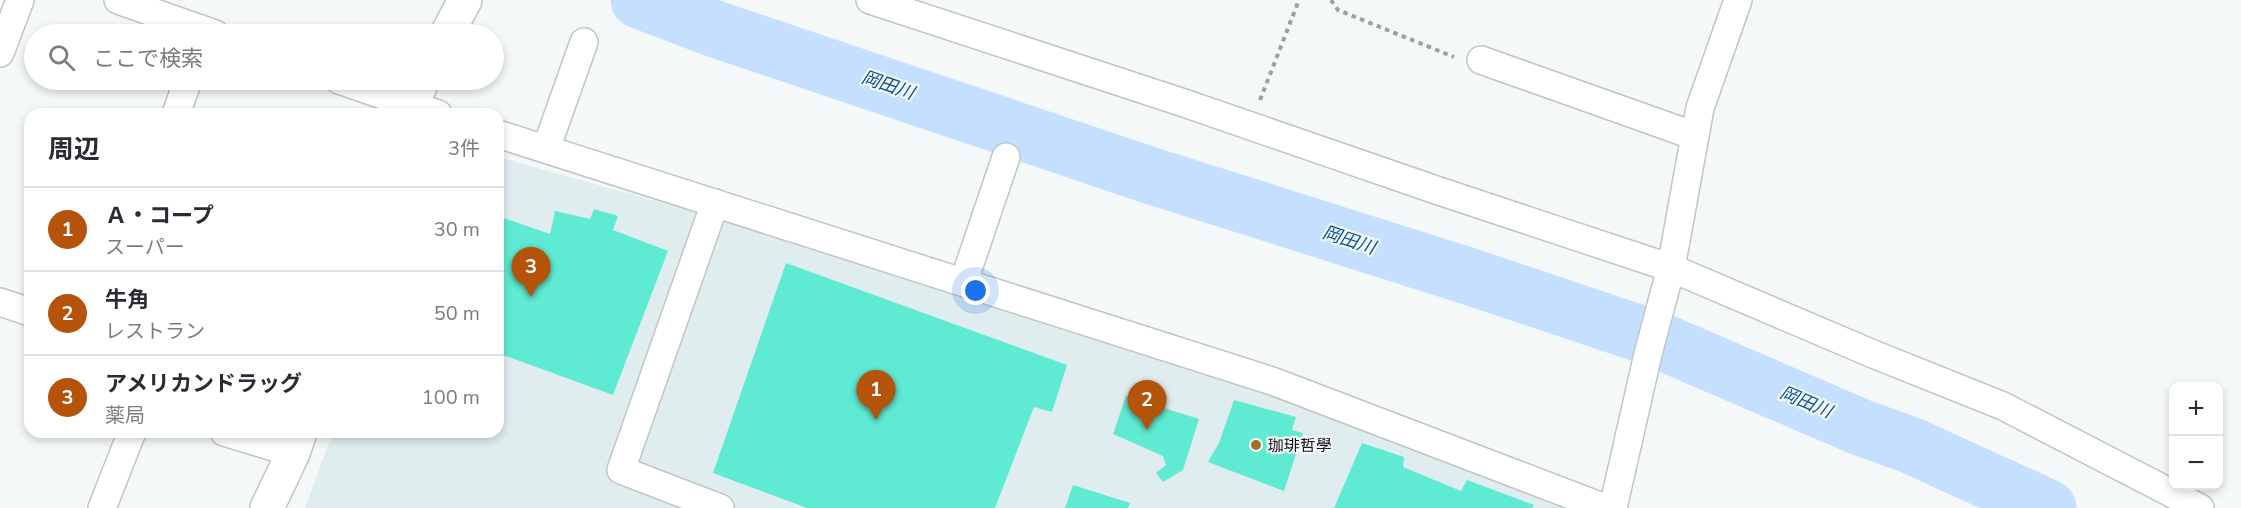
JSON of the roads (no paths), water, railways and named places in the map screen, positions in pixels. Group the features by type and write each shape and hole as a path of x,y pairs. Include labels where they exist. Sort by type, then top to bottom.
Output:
{"street":[{"path":"0,53 20,0"},
{"path":"118,0 183,24"},
{"path":"452,24 465,0"},
{"path":"870,0 1170,98 1669,274 2003,406 2200,508"},
{"path":"1613,508 1648,354 1669,274 1700,108 1738,0"},
{"path":"546,149 584,42"},
{"path":"1481,60 1695,136"},
{"path":"178,108 184,90"},
{"path":"374,90 420,103"},
{"path":"504,136 1275,382 1605,508"},
{"path":"964,281 1006,158"},
{"path":"716,203 621,470 720,508"},
{"path":"0,302 24,310"},
{"path":"102,508 130,438"},
{"path":"267,438 296,442 267,508"}],"waterway":[{"name":"岡田川","path":"639,0 718,30 1152,176 1468,276 1653,338 1860,427 1910,445 2048,508"}],"place":[{"name":"アメリカンドラッグ","path":"531,297"},
{"name":"Ａ・コープ","path":"876,420"},
{"name":"牛角","path":"1147,430"},
{"name":"珈琲哲學","path":"1256,445"}]}
